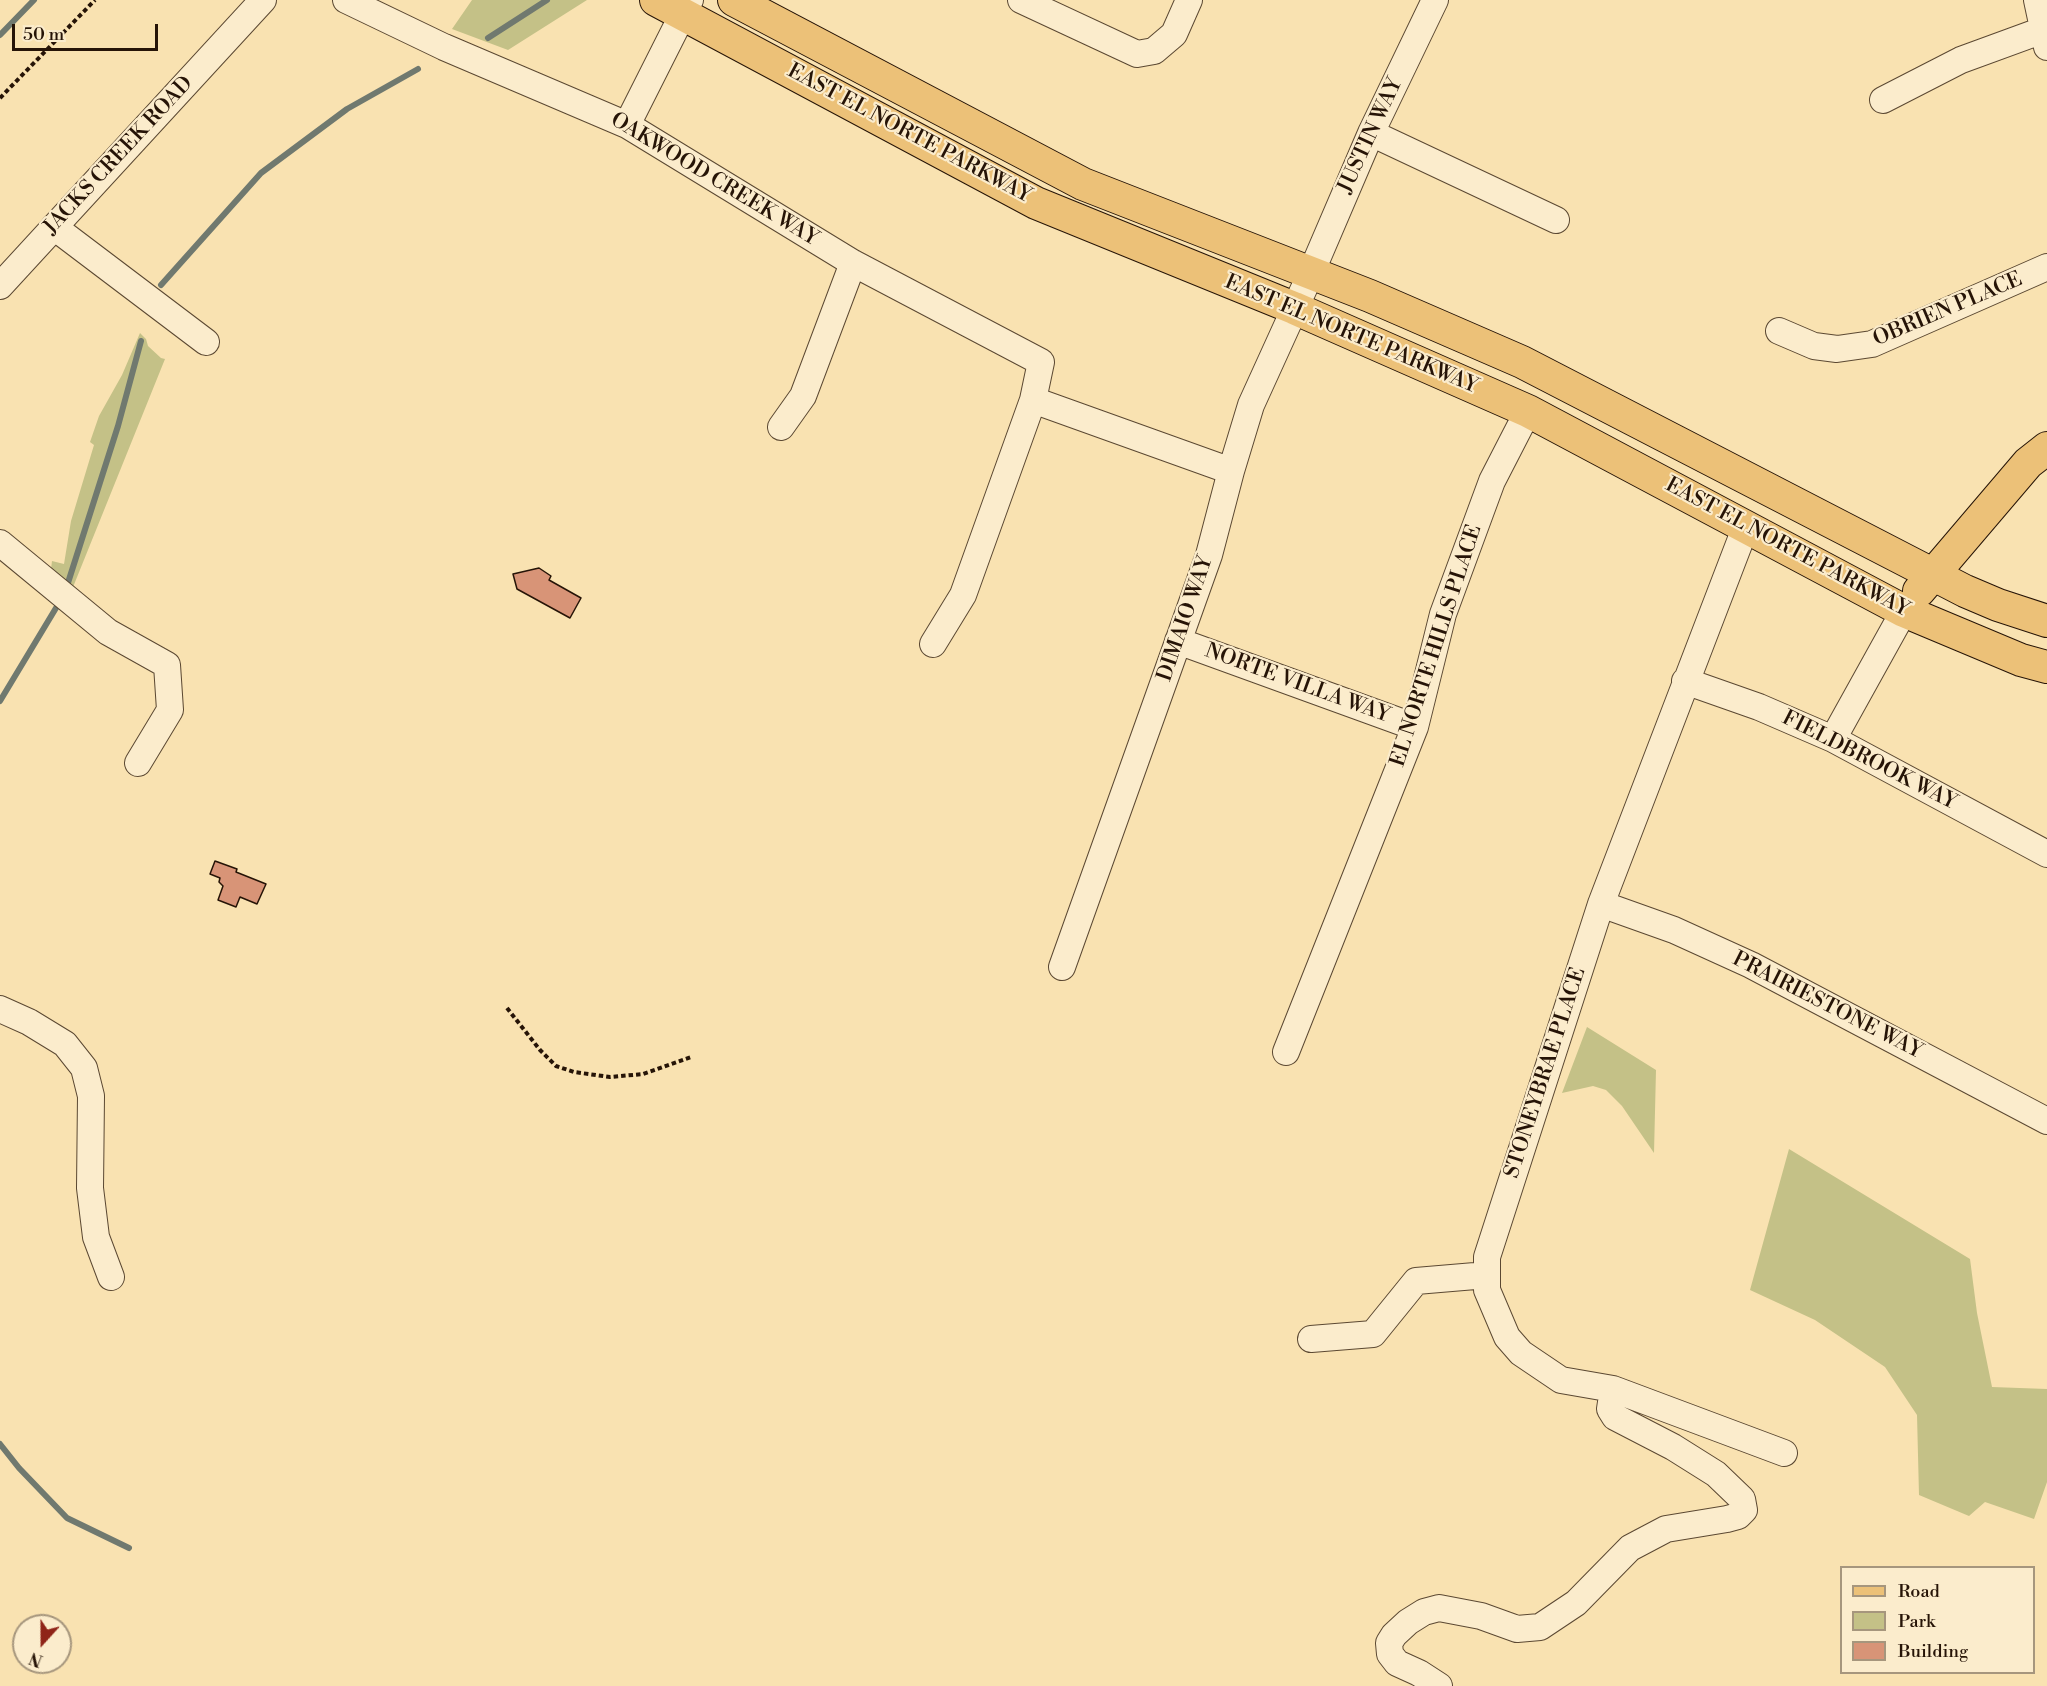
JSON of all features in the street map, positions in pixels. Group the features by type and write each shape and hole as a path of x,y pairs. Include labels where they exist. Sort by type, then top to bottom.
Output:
{"main road":[{"name":"EAST EL NORTE PARKWAY","path":"734,0 1083,184 1444,326 1522,362 1932,575 1998,605 2047,621"},
{"name":"EAST EL NORTE PARKWAY","path":"676,5 1036,203 1294,308 1528,411 1904,611 2021,660 2047,667"},
{"path":"1904,611 1932,575 2028,464 2047,448"}],"street":[{"name":"JACKS CREEK ROAD","path":"0,286 263,0"},
{"name":"OAKWOOD CREEK WAY","path":"346,0 444,47 627,124 853,263 1041,362 1033,400"},
{"path":"1021,0 1137,54 1154,51 1174,34 1189,0"},
{"name":"JUSTIN WAY","path":"1311,273 1371,133 1435,0"},
{"path":"1883,99 1961,60 2045,39 2037,0"},
{"path":"627,124 676,5"},
{"path":"1371,133 1556,220"},
{"path":"54,227 206,342"},
{"path":"781,427 803,396 853,263"},
{"name":"OBRIEN PLACE","path":"1779,331 1814,346 1837,349 1872,344 2047,267"},
{"name":"DIMAIO WAY","path":"1062,967 1209,555 1251,405 1311,273"},
{"path":"933,644 963,596 1033,400 1231,471"},
{"name":"EL NORTE HILLS PLACE","path":"1286,1052 1415,727 1443,615 1492,481 1528,411"},
{"name":"STONEYBRAE PLACE","path":"1746,526 1601,904 1487,1257 1486,1290 1507,1337 1521,1353 1561,1380 1613,1389 1784,1453"},
{"path":"0,543 108,632 167,665 170,710 138,763"},
{"path":"1833,740 1904,611"},
{"name":"NORTE VILLA WAY","path":"1178,641 1415,727"},
{"name":"FIELDBROOK WAY","path":"1685,681 1759,707 1833,740 2047,854"},
{"name":"PRAIRIESTONE WAY","path":"1601,904 1674,930 1751,965 2047,1121"},
{"path":"0,1009 29,1022 65,1044 84,1068 91,1096 90,1188 96,1237 111,1277"},
{"path":"1311,1339 1373,1334 1416,1281 1487,1275"},
{"path":"1439,1686 1397,1663 1390,1654 1389,1643 1394,1635 1424,1612 1438,1608 1481,1616 1517,1629 1540,1627 1576,1603 1630,1548 1666,1529 1726,1519 1738,1516 1744,1510 1742,1499 1716,1474 1673,1447 1615,1417 1610,1409 1613,1389"}],"path":[{"path":"0,98 95,0"},
{"path":"507,1008 540,1050 556,1066 574,1072 610,1077 643,1074 691,1057"}],"green space":[{"path":"472,0 587,0 508,50 452,29"},
{"path":"140,333 146,339 148,346 165,359 69,597 51,569 52,561 64,564 71,521 94,445 90,442 99,416 122,375"},
{"path":"1587,1027 1656,1070 1654,1153 1622,1106 1606,1090 1593,1086 1562,1093"},
{"path":"1789,1149 1970,1259 1977,1313 1992,1387 2047,1389 2047,1482 2034,1519 1985,1502 1969,1516 1919,1495 1917,1415 1885,1367 1815,1320 1750,1290"}],"building":[{"path":"539,568 551,576 549,580 581,598 570,618 517,589 513,574"},
{"path":"215,861 266,884 257,904 240,897 236,907 218,900 223,886 219,882 220,878 210,874"}],"waterway":[{"path":"0,35 34,0"},
{"path":"488,38 547,0"},
{"path":"161,285 261,173 347,109 418,69"},
{"path":"66,589 118,426 141,341"},
{"path":"0,701 59,603"},
{"path":"0,1444 19,1468 67,1518 129,1548"}]}
